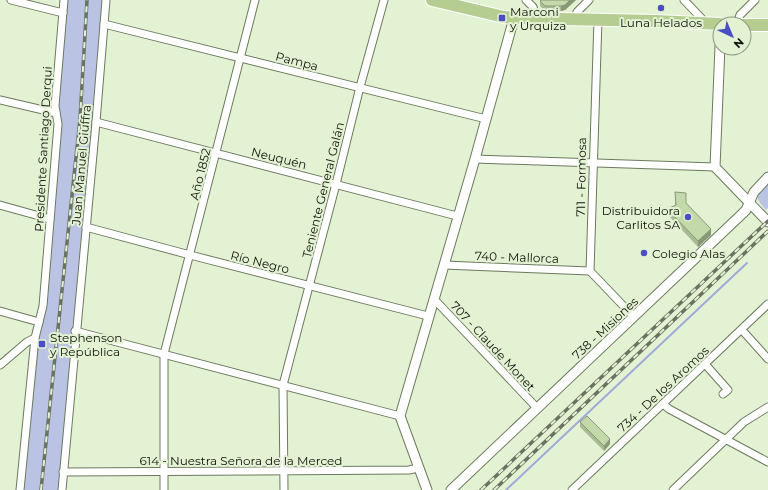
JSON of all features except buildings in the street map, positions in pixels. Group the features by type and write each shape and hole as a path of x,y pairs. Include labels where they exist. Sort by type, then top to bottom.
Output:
{"main road":[{"path":"432,0 514,18 598,19 712,23"},
{"path":"752,25 768,25"}],"street":[{"path":"12,0 62,13"},
{"name":"Presidente Santiago Derqui","path":"20,490 35,338 43,306 58,124 55,106 64,0"},
{"name":"Juan Manuel Giuffra","path":"62,490 106,0"},
{"name":"Año 1852","path":"164,490 164,354 255,0"},
{"name":"Teniente General Galán","path":"284,490 283,385 384,0"},
{"path":"526,0 533,7 537,19"},
{"path":"575,19 577,12 589,0"},
{"path":"684,0 706,23"},
{"path":"739,16 755,0"},
{"path":"427,490 400,416 457,216 475,159 514,18"},
{"name":"711 - Formosa","path":"590,271 592,162 598,19"},
{"name":"Pampa","path":"104,24 486,119"},
{"path":"715,167 720,56"},
{"path":"0,100 56,113"},
{"name":"Neuquén","path":"96,122 457,216"},
{"path":"475,159 715,167 768,222"},
{"name":"738 - Misiones","path":"450,490 742,214 750,203 754,192 768,177"},
{"path":"0,205 50,219"},
{"name":"Río Negro","path":"86,227 428,316"},
{"name":"740 - Mallorca","path":"444,265 590,271"},
{"path":"590,271 634,317"},
{"name":"707 - Claude Monet","path":"434,298 537,408"},
{"name":"734 - De los Aromos","path":"572,490 768,304"},
{"path":"0,311 40,322"},
{"path":"742,330 768,359"},
{"path":"76,331 400,416"},
{"path":"0,365 27,342 35,338"},
{"path":"705,364 728,390 723,394"},
{"path":"663,404 669,409 768,462"},
{"path":"673,490 744,422 768,407"},
{"name":"614 - Nuestra Señora de la Merced","path":"63,472 409,470 418,468"}],"shaded area":[{"path":"64,0 105,0 62,490 20,490 39,322 57,119"},
{"path":"768,182 768,208 766,210 759,202 758,196"}],"waterway":[{"path":"506,490 747,263"}],"railway":[{"path":"41,490 80,119 87,0"},
{"path":"481,490 768,221"},
{"path":"494,490 768,231"}],"place":[{"name":"Luna Helados","path":"661,8"},
{"name":"Marconi y Urquiza","path":"502,18"},
{"name":"Distribuidora Carlitos SA","path":"688,217"},
{"name":"Colegio Alas","path":"644,253"},
{"name":"Stephenson y República","path":"42,344"}]}
